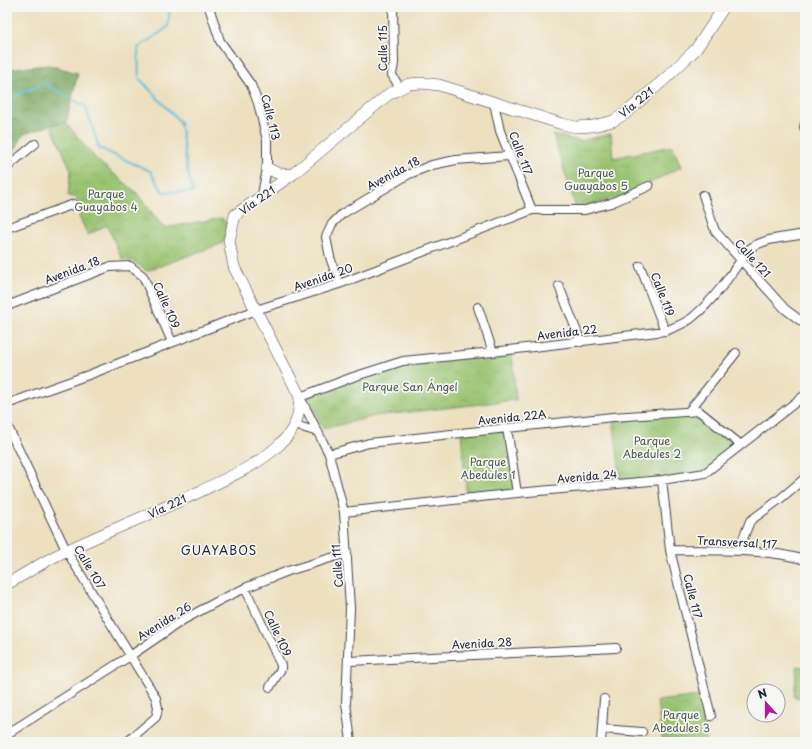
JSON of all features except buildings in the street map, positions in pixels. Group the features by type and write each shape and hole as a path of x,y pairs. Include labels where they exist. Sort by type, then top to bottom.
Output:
{"main road":[{"name":"Vía 221","path":"7,584 66,550 161,510 259,461 279,445 295,425 299,414 300,397 234,267 229,241 234,216 293,174 389,94 409,84 421,83 439,85 562,124 593,126 612,121 626,113 696,49 720,10"},
{"path":"267,168 286,176 293,174"}],"street":[{"name":"Calle 113","path":"209,7 220,41 251,85 258,103 267,140 267,168 262,195"},
{"name":"Calle 115","path":"393,7 394,63 392,75 400,88"},
{"name":"Calle 117","path":"494,103 500,131 532,210"},
{"path":"805,124 805,130"},
{"path":"7,166 35,144"},
{"name":"Avenida 18","path":"338,284 326,237 332,224 342,214 409,174 432,164 456,160 509,156"},
{"name":"Avenida 20","path":"7,404 91,374 256,310 338,284 532,210 586,210 610,203 649,186"},
{"name":"Calle 121","path":"703,195 715,231 786,309 805,324"},
{"path":"7,228 74,204"},
{"name":"Avenida 22","path":"300,397 359,375 403,361 581,342 665,331 681,325 693,317 714,296 748,250 762,241 805,234"},
{"name":"Avenida 18","path":"7,306 109,267 130,266 143,276"},
{"name":"Calle 119","path":"640,266 665,331"},
{"name":"Calle 109","path":"143,276 172,342"},
{"path":"559,286 581,342"},
{"path":"478,307 493,352"},
{"path":"688,412 736,353"},
{"name":"Avenida 24","path":"344,512 517,493 662,480 705,473 805,395"},
{"name":"Calle 111","path":"300,397 329,454 344,512 350,608 349,661 346,703 351,742"},
{"name":"Avenida 22A","path":"329,454 369,444 506,428 613,417 698,411 741,445"},
{"name":"Calle 107","path":"7,425 66,550 156,698 158,708 156,717 127,742"},
{"path":"295,425 318,432"},
{"path":"506,428 517,493"},
{"path":"740,551 750,521 805,478"},
{"name":"Calle 117","path":"662,480 670,550 711,716"},
{"name":"Transversal 117","path":"670,550 740,551 788,555 804,559"},
{"name":"Avenida 26","path":"7,734 130,656 183,620 244,588 288,571 347,553"},
{"name":"Calle 109","path":"244,588 282,666 282,669 270,687"},
{"name":"Avenida 28","path":"349,661 616,648"},
{"path":"601,742 604,699"},
{"path":"602,729 642,732"}],"green space":[{"path":"49,65 78,73 66,123 55,124 24,134 11,157 7,159 7,69"},
{"name":"Parque Guayabos 4","path":"66,123 97,160 135,191 164,228 222,218 229,228 223,243 147,271 133,261 122,259 107,225 88,235 79,217 80,206 78,202 75,197 68,196 71,170 51,125"},
{"name":"Parque Guayabos 5","path":"611,134 613,158 673,146 681,167 622,197 576,208 553,135 580,141"},
{"name":"Parque San Ángel","path":"512,354 516,400 375,416 323,429 308,394 403,361"},
{"name":"Parque Abedules 2","path":"699,411 741,445 705,473 621,483 613,417"},
{"name":"Parque Abedules 1","path":"507,428 517,493 467,499 461,433"},
{"path":"797,666 805,667 805,698 794,697"},
{"name":"Parque Abedules 3","path":"700,696 707,742 662,742 657,701"}],"waterway":[{"path":"7,100 43,83 86,107 99,148 150,171 163,192 193,192 187,168 180,122 139,78 138,48 168,27 170,7"}],"district":[{"name":"GUAYABOS","path":"219,550"}]}
